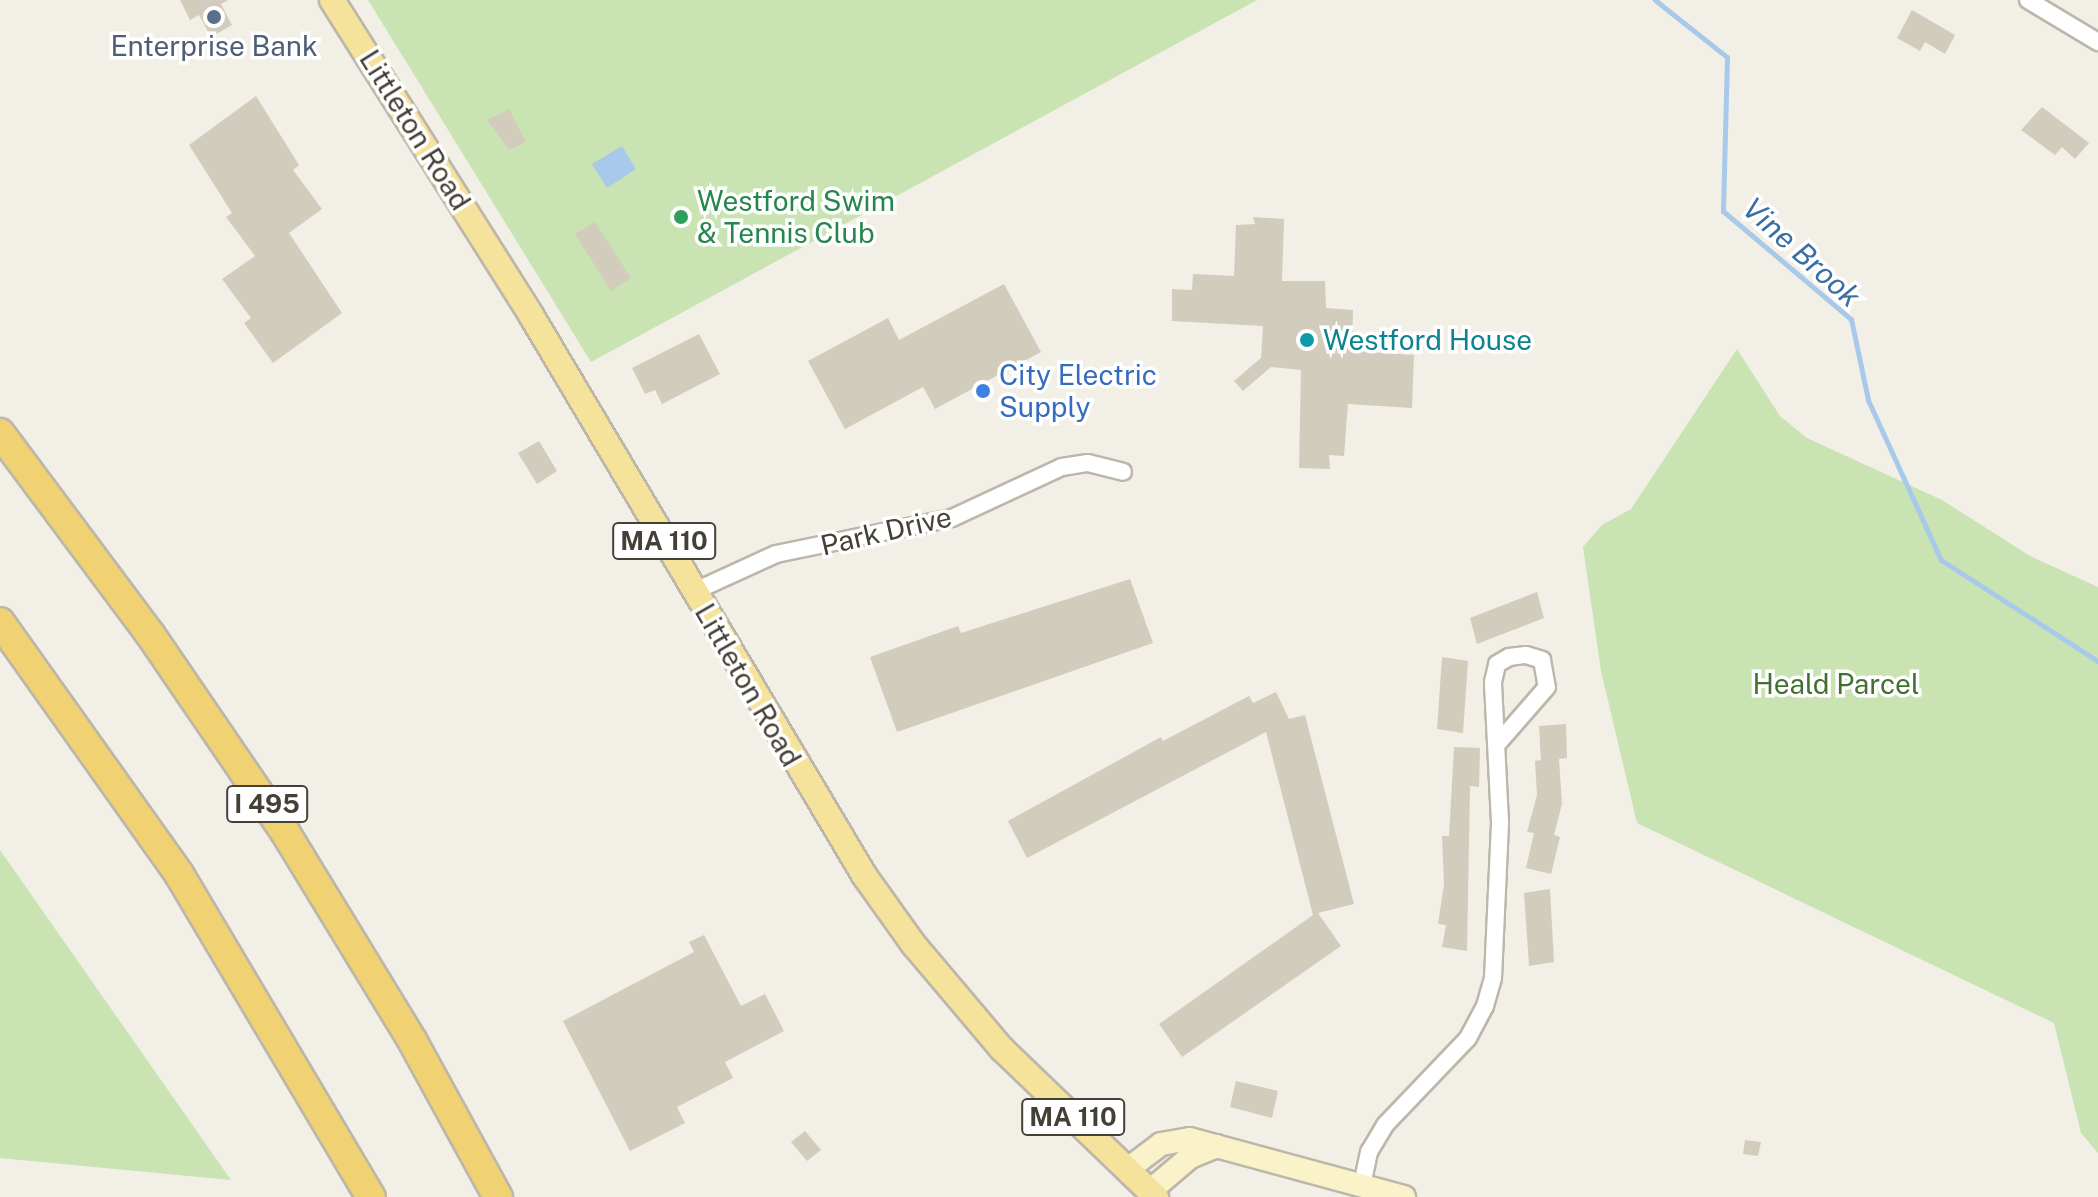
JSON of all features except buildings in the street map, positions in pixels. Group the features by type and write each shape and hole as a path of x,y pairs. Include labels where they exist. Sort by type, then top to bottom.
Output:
{"highway":[{"name":"I 495","path":"0,433 150,634 285,832 413,1042 498,1197"},
{"path":"0,622 179,874 371,1197"}],"main road":[{"name":"Littleton Road","path":"332,0 531,315 839,839 914,945 1002,1049 1153,1194"},
{"path":"1128,1169 1148,1151 1178,1139 1217,1146 1404,1197"},
{"path":"1153,1194 1190,1157 1217,1146"}],"street":[{"path":"2028,0 2098,42"},
{"name":"Park Drive","path":"693,592 776,554 952,518 1062,467 1088,463 1123,472"},
{"path":"1362,1185 1369,1152 1385,1125 1468,1038 1485,1006 1493,978 1499,742 1493,682 1497,664 1526,655 1542,660 1547,687 1499,742"}],"green space":[{"name":"Westford Swim & Tennis Club","path":"368,0 1257,0 591,362"},
{"name":"Heald Parcel","path":"1737,349 1780,416 1807,438 1942,500 2030,556 2098,587 2098,1153 2081,1133 2054,1023 1637,823 1601,671 1583,547 1602,525 1631,509"},
{"path":"0,850 231,1180 0,1158"}],"water":[{"path":"622,146 636,169 607,188 592,164"}],"waterway":[{"name":"Vine Brook","path":"1655,0 1727,57 1723,211 1851,319 1868,400 1941,560 2098,661"}],"place":[{"name":"Enterprise Bank","path":"214,17"},
{"name":"Westford Swim & Tennis Club","path":"681,217"},
{"name":"Westford House","path":"1307,340"},
{"name":"City Electric Supply","path":"983,391"}]}
